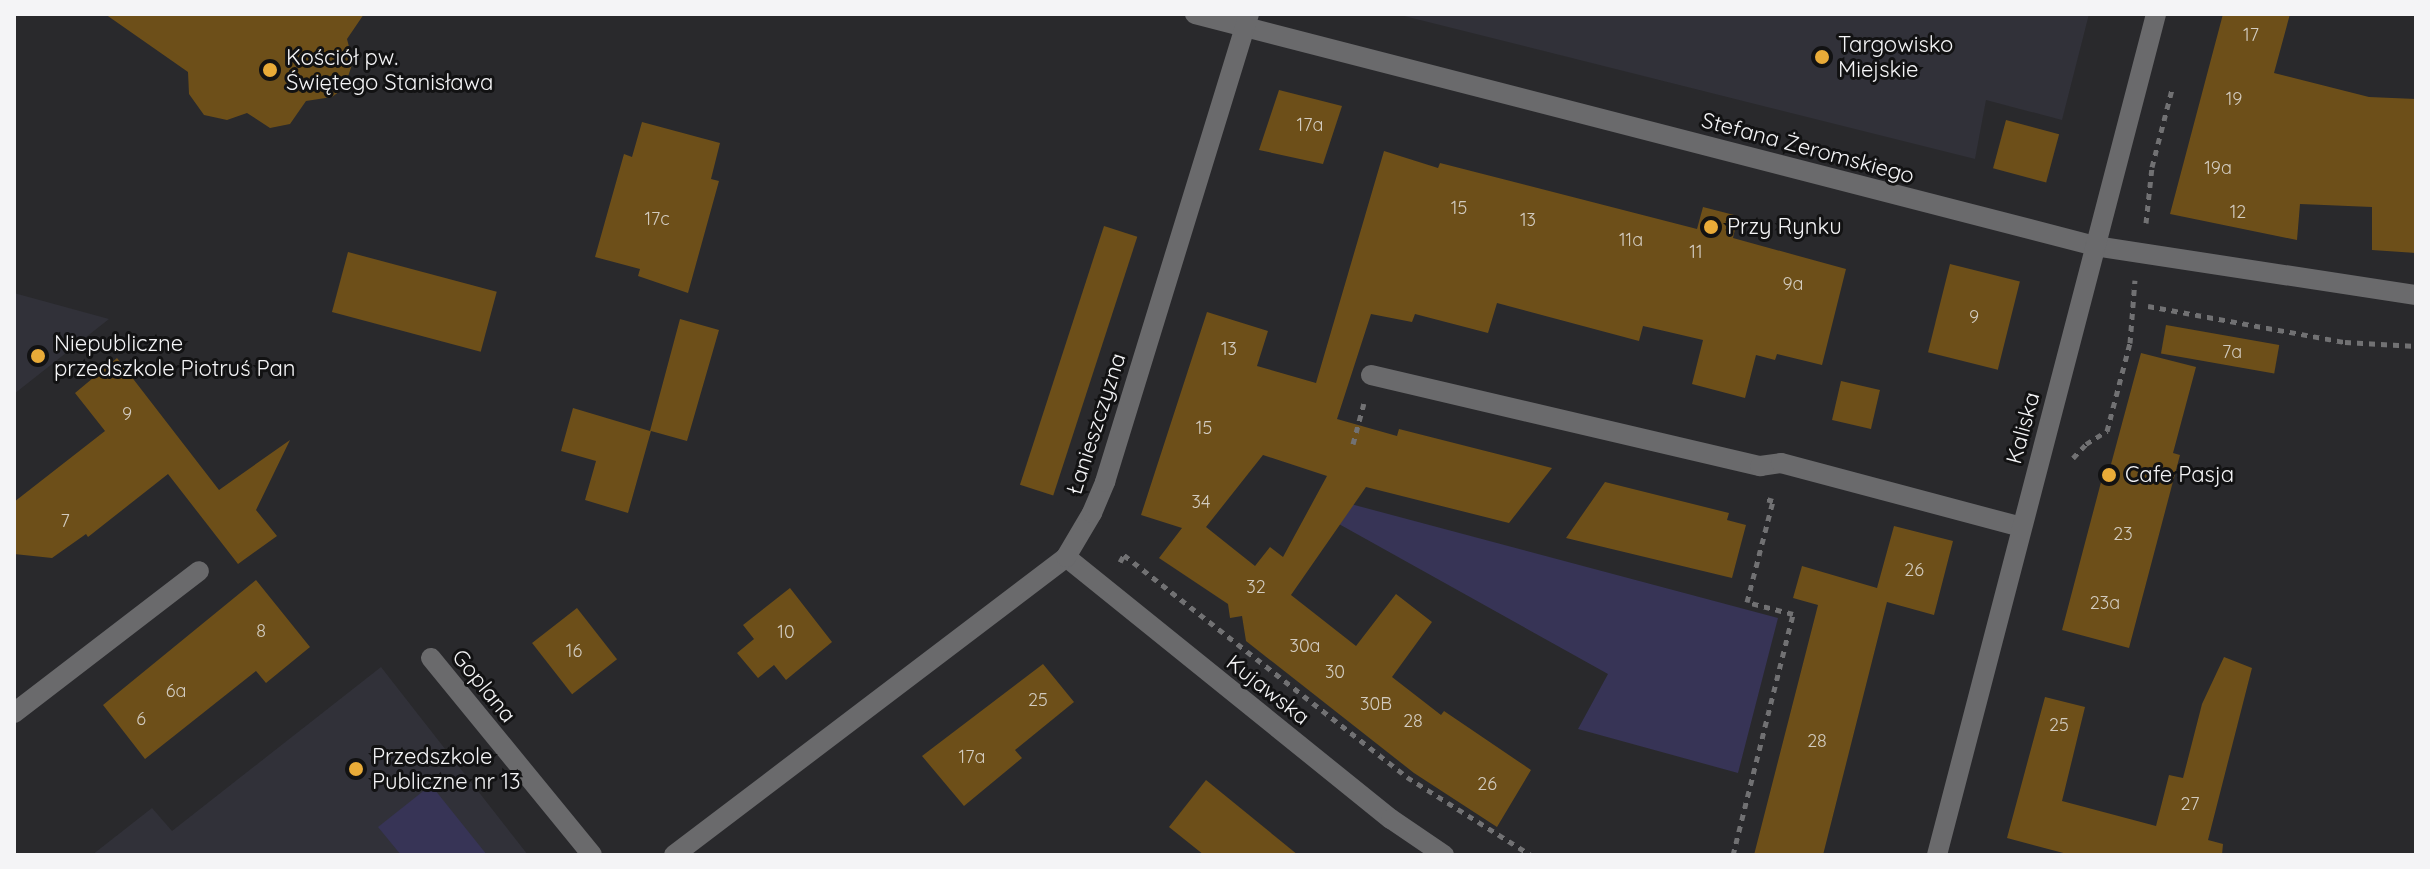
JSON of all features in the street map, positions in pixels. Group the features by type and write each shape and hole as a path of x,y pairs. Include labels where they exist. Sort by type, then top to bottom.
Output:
{"street":[{"name":"Stefana Żeromskiego","path":"1195,14 1248,21 2095,246 2416,295"},
{"name":"Kaliska","path":"1937,855 2156,14"},
{"name":"Łanieszczyzna","path":"674,855 1066,557 1092,513 1105,482 1248,21"},
{"path":"1371,375 1760,466 1781,463 2022,527"},
{"name":"Kujawska","path":"1066,557 1391,819 1444,855"},
{"path":"14,713 199,571"},
{"name":"Goplana","path":"431,658 592,855"}],"path":[{"path":"2069,472 2073,457 2086,444 2107,431 2130,343 2152,167 2175,75"},
{"path":"2148,306 2345,342 2416,346"},
{"path":"1353,444 1365,399 1380,403"},
{"path":"1733,855 1793,614 1747,602 1773,501 1758,497"},
{"path":"1103,587 1124,555 1407,777 1531,855"}],"shaded area":[{"name":"Targowisko Miejskie","path":"1396,14 2089,14 2062,120 1986,100 1975,159"},
{"name":"Niepubliczne przedszkole Piotruś Pan","path":"14,293 109,319 14,394"},
{"path":"1317,495 1778,618 1738,773 1578,729 1608,674 1312,509"},
{"name":"Przedszkole Publiczne nr 13","path":"381,667 528,855 92,855 152,808 172,831"},
{"path":"431,785 487,855 401,855 378,827"}],"building":[{"name":"Kościół pw. Świętego Stanisława","path":"105,14 364,14 347,39 353,62 344,88 332,97 306,101 290,124 270,128 247,113 227,120 204,115 189,94 188,72"},
{"path":"2223,14 2290,14 2274,73 2369,97 2416,99 2416,253 2372,250 2372,207 2300,204 2297,240 2170,214"},
{"path":"1279,90 1342,106 1323,164 1259,150"},
{"path":"2006,120 2059,134 2046,183 1993,168"},
{"path":"642,122 720,143 711,179 719,181 688,293 638,276 640,269 595,257 624,154 632,157"},
{"path":"1384,151 1438,168 1440,163 1697,229 1703,207 1738,216 1733,238 1846,269 1822,365 1777,354 1775,360 1756,355 1745,398 1692,384 1703,340 1643,326 1639,341 1497,303 1488,333 1415,314 1412,322 1371,314 1337,419 1397,436 1399,429 1552,468 1509,523 1366,487 1291,595 1356,646 1396,594 1432,622 1392,677 1441,715 1444,711 1531,770 1497,827 1414,773 1246,641 1242,616 1230,618 1228,604 1159,558 1182,528 1141,515 1207,312 1268,331 1257,366 1316,383","holes":["1263,455 1327,476 1283,557 1270,547 1255,566 1206,527"]},
{"path":"1104,226 1137,237 1053,496 1020,485"},
{"path":"348,252 497,292 481,352 332,312"},
{"path":"1950,264 2020,281 1998,370 1928,352"},
{"path":"680,319 719,330 687,441 651,431 628,513 585,500 596,461 561,451 573,408 650,431"},
{"path":"2166,325 2279,345 2274,374 2161,354"},
{"path":"2141,353 2196,367 2173,453 2180,455 2129,648 2062,630 2105,467 2110,468"},
{"path":"117,358 219,490 290,440 256,510 277,536 238,564 168,474 88,537 86,534 52,558 14,554 14,502 105,431 75,393"},
{"path":"1841,381 1880,390 1871,429 1832,420"},
{"path":"1605,482 1729,513 1727,520 1746,525 1732,578 1566,538"},
{"path":"1894,526 1953,541 1934,615 1887,602 1823,855 1754,855 1818,605 1793,598 1802,566 1877,588"},
{"path":"256,580 310,647 266,683 256,671 145,759 103,705"},
{"path":"790,588 832,642 786,680 774,665 758,678 737,653 754,639 743,625"},
{"path":"577,608 617,659 572,694 532,643"},
{"path":"2224,657 2252,668 2208,840 2223,844 2222,855 2071,855 2007,838 2045,697 2085,707 2062,801 2156,826 2169,775 2183,778 2202,704"},
{"path":"1043,664 1074,702 1015,750 1022,758 964,806 922,756"},
{"path":"1206,780 1298,855 1204,855 1169,827"}],"place":[{"name":"Targowisko Miejskie","path":"1822,57"},
{"name":"Kościół pw. Świętego Stanisława","path":"270,70"},
{"name":"Przy Rynku","path":"1711,227"},
{"name":"Niepubliczne przedszkole Piotruś Pan","path":"38,356"},
{"name":"Cafe Pasja","path":"2109,475"},
{"name":"Przedszkole Publiczne nr 13","path":"356,769"}]}
